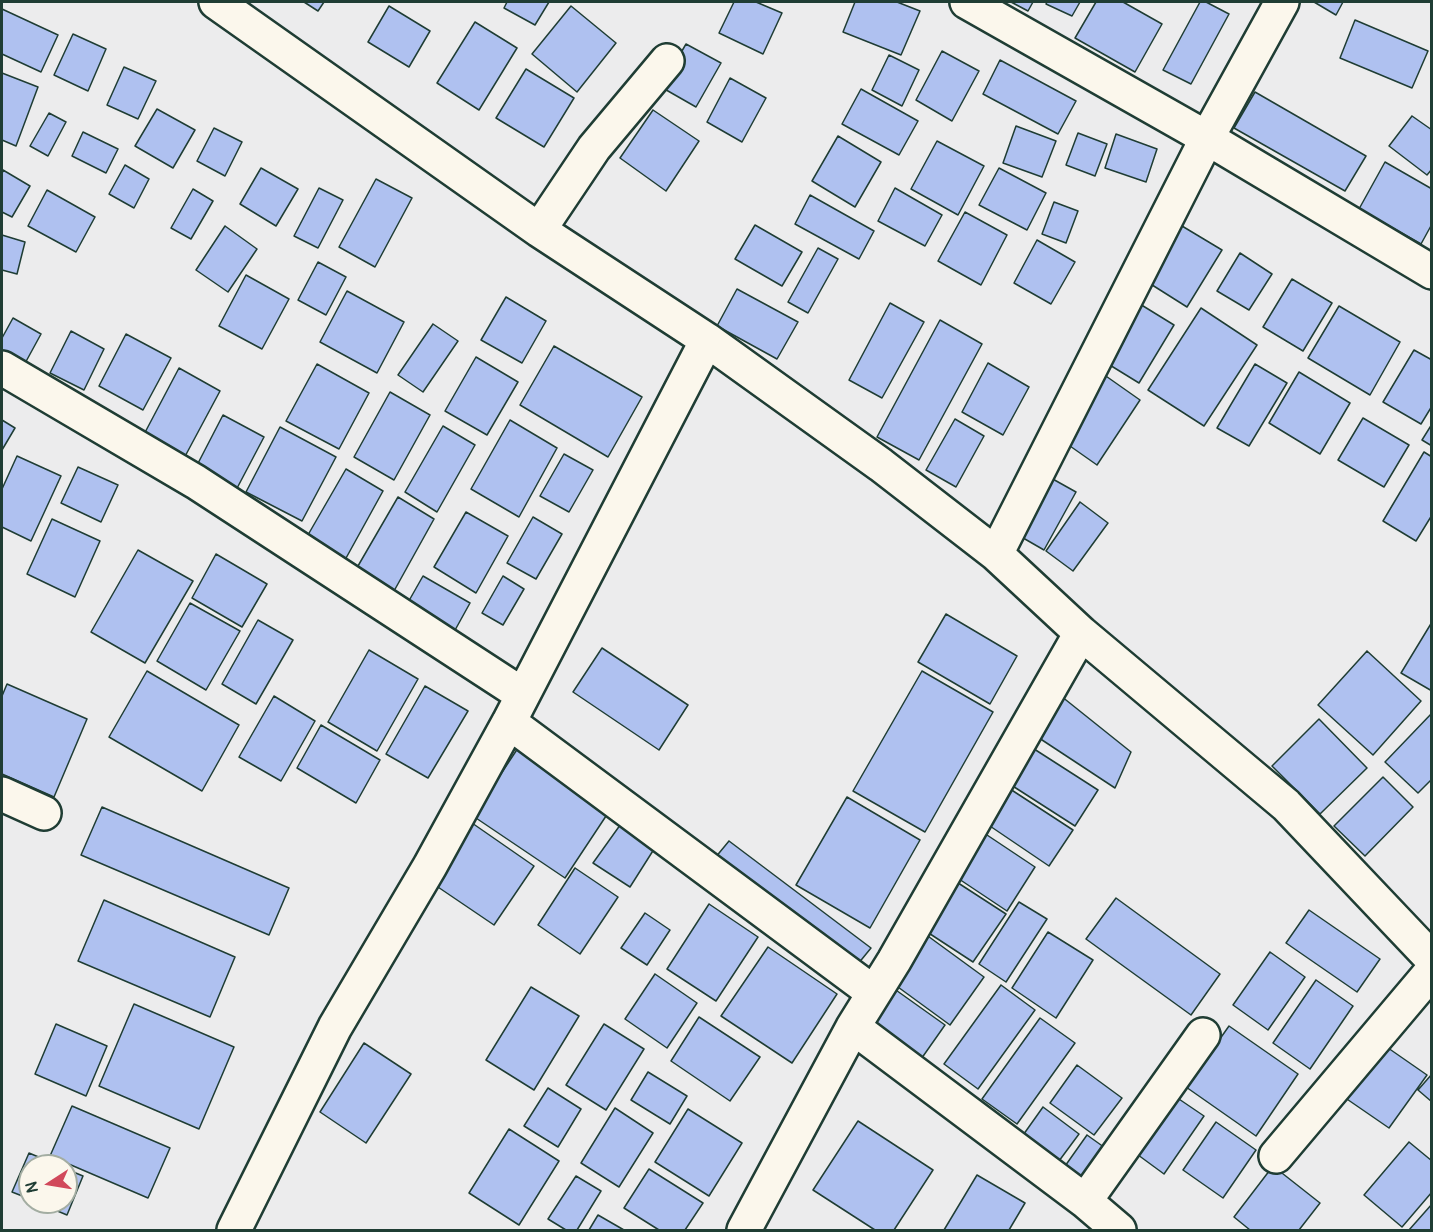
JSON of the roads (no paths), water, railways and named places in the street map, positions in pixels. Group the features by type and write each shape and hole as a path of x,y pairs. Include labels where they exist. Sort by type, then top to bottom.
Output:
{"street":[{"path":"216,2 539,230 707,340 881,465 996,554 1081,633 1286,805 1431,959"},
{"path":"967,2 1207,138 1431,272"},
{"path":"996,554 1207,138 1282,2"},
{"path":"539,230 594,148 667,61"},
{"path":"234,1230 336,1027 430,866 516,709 707,340"},
{"path":"2,368 196,482 516,709 874,993"},
{"path":"744,1230 853,1027 1081,633"},
{"path":"2,794 44,813"},
{"path":"1276,1156 1431,971"},
{"path":"853,1027 1085,1201 1119,1230"},
{"path":"1085,1201 1203,1035"}]}
